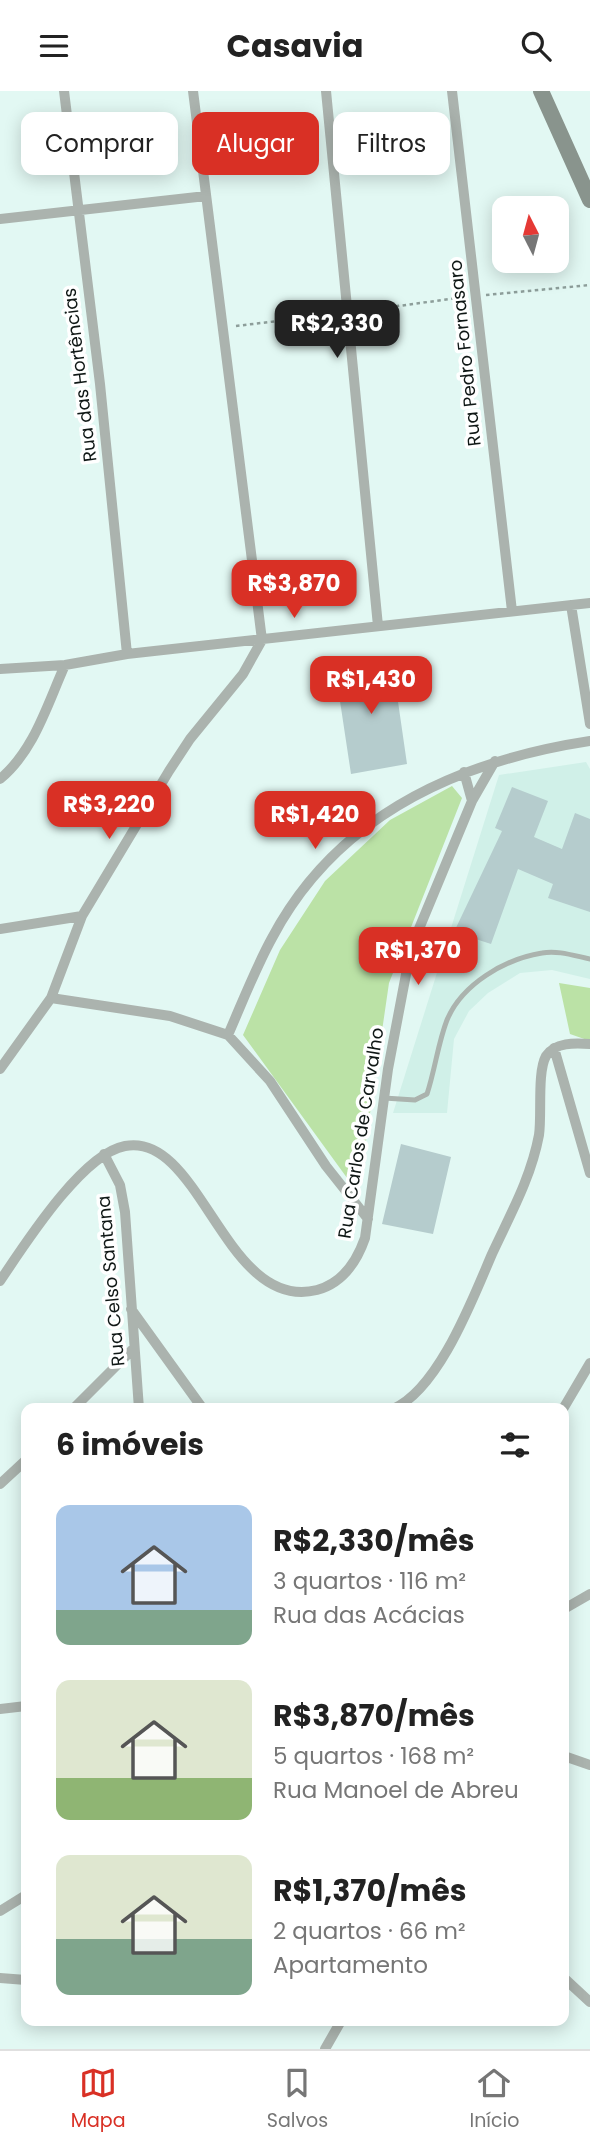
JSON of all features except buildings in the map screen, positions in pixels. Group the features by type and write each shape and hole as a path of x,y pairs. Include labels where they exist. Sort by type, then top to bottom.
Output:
{"street":[{"name":"Rua das Hortências","path":"64,91 100,384 128,654"},
{"path":"0,1069 51,998 82,916 169,771 190,739 243,674 262,640 193,91"},
{"path":"326,91 377,626"},
{"name":"Rua Pedro Fornasaro","path":"452,91 512,611"},
{"path":"541,91 590,200"},
{"path":"0,219 206,196"},
{"path":"0,669 65,665 128,654 590,603"},
{"path":"571,605 590,724"},
{"path":"0,779 21,760 65,665"},
{"path":"228,1035 272,937 302,891 338,848 379,816 464,772 530,750 590,741"},
{"name":"Rua Carlos de Carvalho","path":"104,1154 126,1146 145,1147 161,1154 184,1178 251,1270 267,1283 283,1289 310,1292 327,1287 343,1276 359,1256 368,1219 400,994 411,948 472,801 495,761"},
{"path":"464,772 472,801"},
{"path":"0,929 82,916"},
{"path":"51,998 107,1004 170,1016 228,1035 270,1081 326,1166 368,1219"},
{"path":"403,1403 423,1384 466,1315 530,1172 539,1135 544,1061 554,1048 573,1043 590,1044"},
{"path":"554,1048 590,1173"},
{"path":"2,1273 83,1171 104,1154"},
{"name":"Rua Celso Santana","path":"104,1154 120,1185 125,1212 139,1403"},
{"path":"131,1309 199,1403"},
{"path":"79,1403 134,1348"},
{"path":"567,1403 590,1363"},
{"path":"0,1484 21,1465"},
{"path":"569,1606 590,1594"},
{"path":"0,1709 21,1707"},
{"path":"569,1758 590,1765"},
{"path":"0,1911 21,1898"},
{"path":"0,1978 21,1980"},
{"path":"569,1983 590,2002"},
{"path":"325,2049 338,2026"}],"lane":[{"path":"384,1098 415,1100 427,1094 448,1019 465,993 501,965 543,953 590,959"}],"path":[{"path":"222,328 476,296 590,285"}],"shaded area":[{"path":"586,762 590,769 590,979 552,970 520,973 488,993 469,1011 454,1039 447,1113 393,1113 499,775"}],"green space":[{"path":"452,786 462,798 389,983 360,1182 350,1182 243,1035 280,950 325,881 390,820"},
{"path":"559,983 590,988 590,1041 570,1034"}]}
